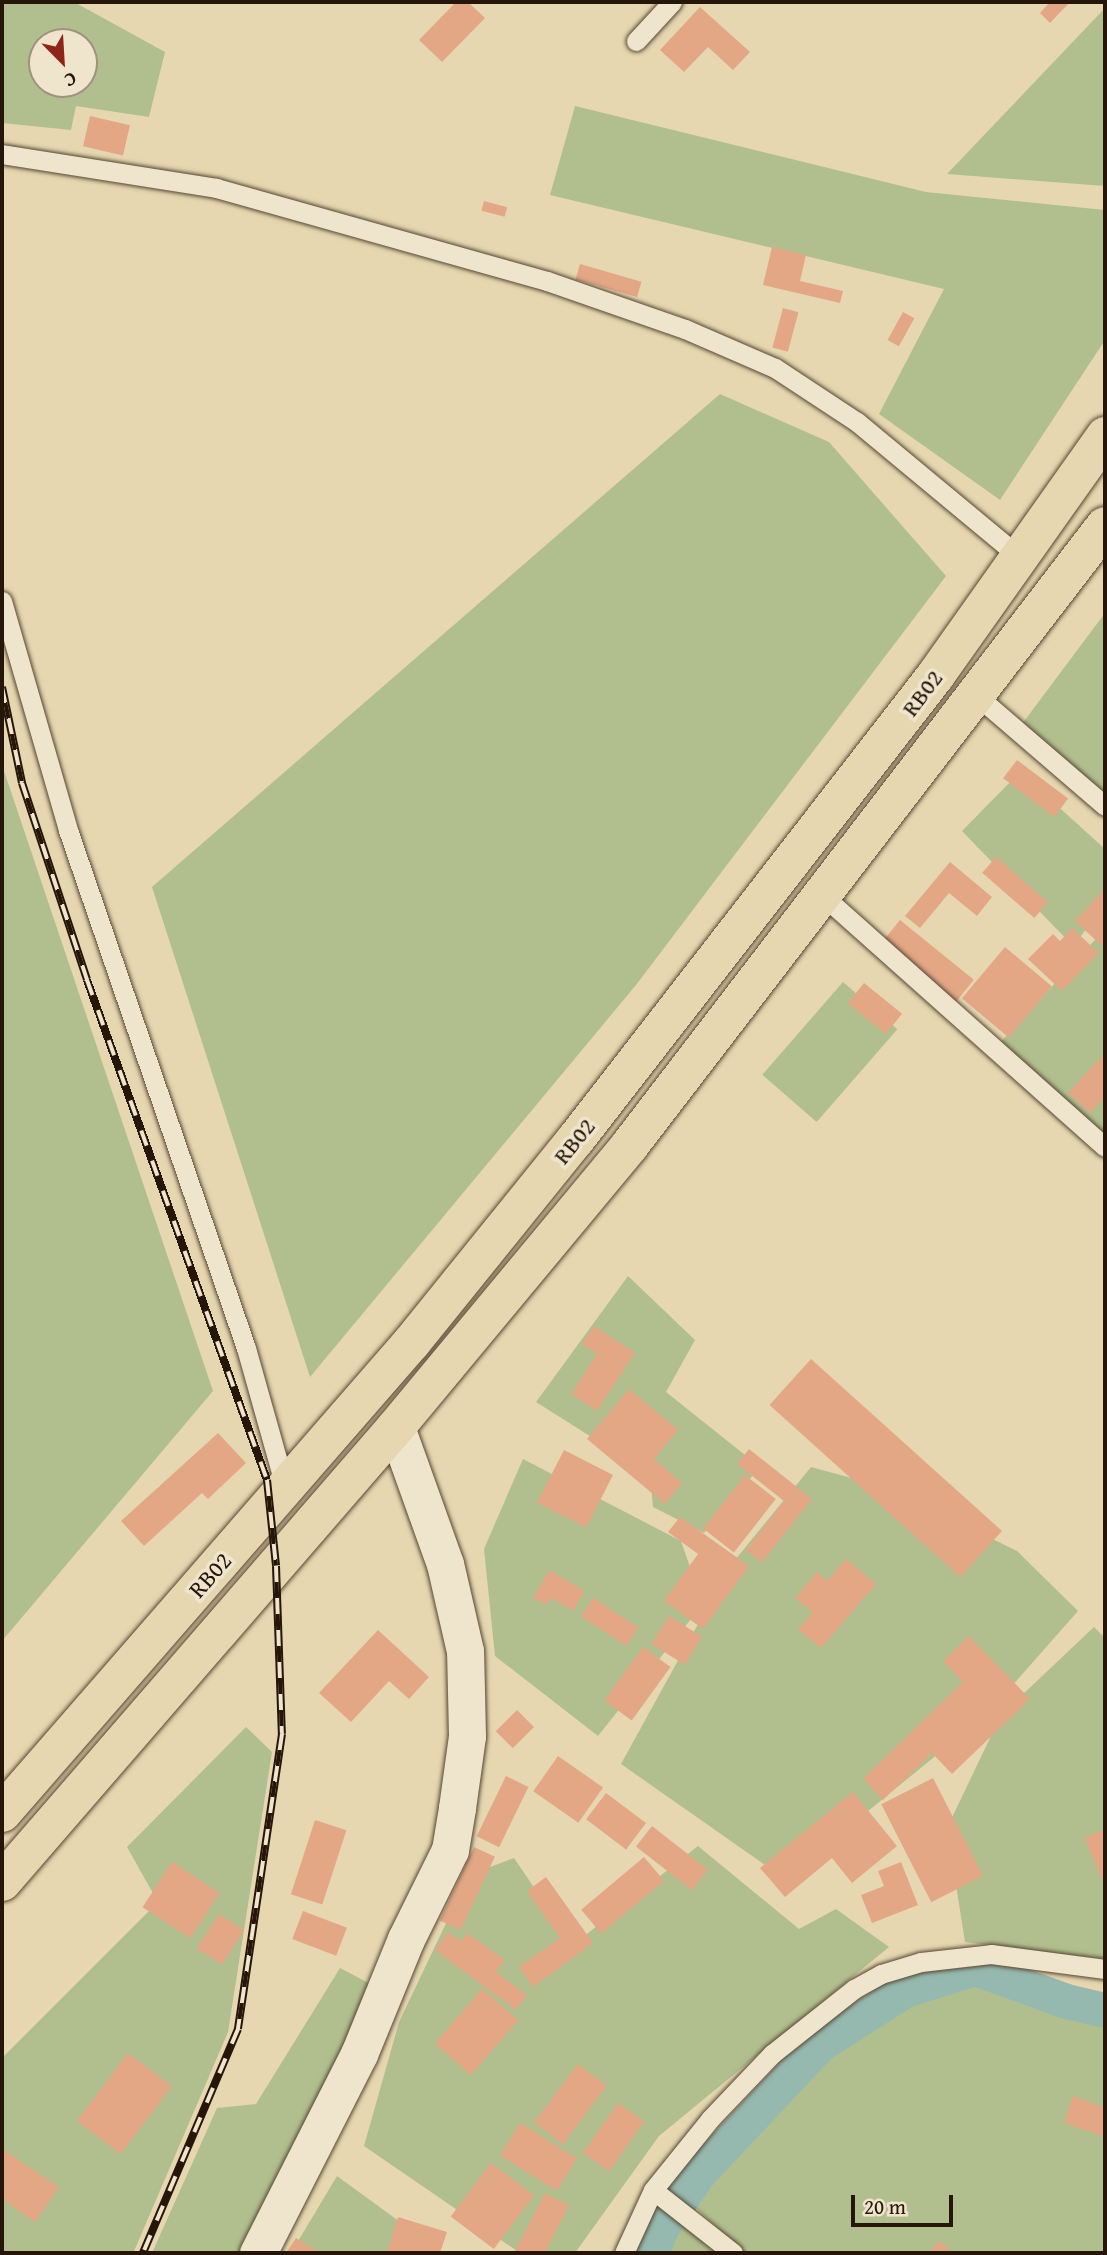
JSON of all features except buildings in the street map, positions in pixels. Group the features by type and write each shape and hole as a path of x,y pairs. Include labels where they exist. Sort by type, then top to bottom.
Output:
{"highway":[{"name":"RB02","path":"2,1813 412,1342 576,1139 936,675 1017,555 1105,436"},
{"name":"RB02","path":"2,1882 396,1427 630,1145 1105,526"}],"street":[{"path":"258,2253 359,2054 406,1939 450,1850 456,1818 467,1736 465,1651 446,1564 396,1427"}],"lane":[{"path":"636,41 673,2"},
{"path":"2,154 216,188 547,281 685,329 775,369 857,422 1017,555"},
{"path":"2,601 68,830 246,1348 285,1487"},
{"path":"976,695 1105,806"},
{"path":"821,894 1105,1147"},
{"path":"624,2253 653,2190 710,2119 772,2054 819,2013 881,1973 921,1962 990,1954 1105,1969"},
{"path":"653,2190 678,2207 733,2253"}],"green space":[{"path":"2,2 74,2 165,52 149,117 76,106 71,130 2,123"},
{"path":"1105,8 1105,186 947,174"},
{"path":"575,106 926,192 1105,210 1105,340 1000,500 879,414 944,289 550,195"},
{"path":"720,394 829,442 946,576 636,985 310,1377 152,887"},
{"path":"1105,613 1105,795 1022,724"},
{"path":"2,765 213,1391 2,1641"},
{"path":"1020,772 1105,849 1105,905 1073,946 962,831"},
{"path":"1105,929 1105,1137 997,1046"},
{"path":"843,982 897,1029 817,1122 762,1075"},
{"path":"628,1276 695,1340 666,1392 760,1467 704,1533 653,1507 650,1474 536,1402"},
{"path":"523,1459 681,1541 703,1604 598,1736 495,1656 484,1549"},
{"path":"811,1467 888,1488 1017,1551 1078,1611 988,1713 785,1879 621,1764 730,1566"},
{"path":"1094,1627 1105,1638 1105,1959 965,1942 947,1828 1001,1715"},
{"path":"246,1727 272,1752 228,2032 135,2249 133,2253 2,2253 2,2058 158,1902 127,1847"},
{"path":"698,1846 799,1929 836,1909 889,1947 659,2136 575,2253 520,2253 364,2146 399,2022 469,1875 514,1858 573,1945"},
{"path":"340,1968 378,1988 245,2253 152,2253 217,2108 256,2104"},
{"path":"979,1982 1105,2018 1103,2253 744,2253 691,2203 822,2052 907,1998"},
{"path":"337,2176 407,2227 387,2253 291,2253"},
{"path":"676,2220 716,2253 658,2253 665,2233"}],"waterway":[{"path":"652,2253 660,2230 698,2174 819,2045 905,1990 975,1968 1066,2001 1105,2010"}],"railway":[{"path":"2,687 22,783 87,980 267,1480 276,1566 282,1734 238,2029 143,2253"}]}
